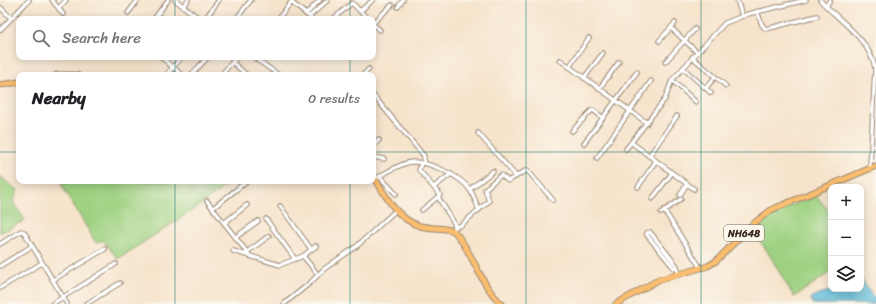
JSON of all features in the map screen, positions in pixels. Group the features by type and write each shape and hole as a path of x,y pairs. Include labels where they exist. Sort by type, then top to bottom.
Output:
{"highway":[{"path":"0,85 16,82"},
{"name":"NH648","path":"616,304 677,270 708,266 722,256 753,224 771,210 876,166"},
{"path":"376,177 395,211 419,226 455,229 465,244 486,286 502,304"}],"street":[{"path":"0,30 29,0"},
{"path":"52,0 63,14"},
{"path":"59,8 66,0"},
{"path":"128,13 138,0"},
{"path":"156,16 168,0"},
{"path":"175,0 196,16"},
{"path":"183,6 188,0"},
{"path":"207,16 218,0"},
{"path":"238,16 251,0"},
{"path":"307,13 320,0"},
{"path":"313,16 328,0"},
{"path":"360,12 373,0"},
{"path":"398,7 403,0"},
{"path":"736,0 742,16"},
{"path":"626,149 665,99 672,80 725,23 742,16 806,0"},
{"path":"820,0 860,39 872,56 874,68 870,168"},
{"path":"826,6 830,0"},
{"path":"280,16 292,1 309,16"},
{"path":"337,16 352,3 365,16"},
{"path":"376,21 392,5"},
{"path":"0,7 11,18"},
{"path":"757,12 762,25 766,29 817,16"},
{"path":"659,41 675,23"},
{"path":"376,27 380,30"},
{"path":"671,28 697,52"},
{"path":"665,62 695,29"},
{"path":"569,66 589,38"},
{"path":"584,78 603,53"},
{"path":"692,57 726,86"},
{"path":"165,60 179,72"},
{"path":"169,72 179,60"},
{"path":"194,72 205,60"},
{"path":"257,60 275,72"},
{"path":"560,60 647,124"},
{"path":"224,72 232,62 243,72"},
{"path":"599,89 619,62"},
{"path":"683,68 711,93"},
{"path":"366,72 369,69"},
{"path":"584,143 637,72"},
{"path":"706,88 715,76"},
{"path":"672,80 696,102"},
{"path":"597,158 651,81"},
{"path":"376,99 424,156 419,170 440,195 438,198 455,229 489,202 485,189 501,175 508,181 527,170 553,200"},
{"path":"572,131 593,110 603,118"},
{"path":"649,156 678,116"},
{"path":"478,133 516,176"},
{"path":"376,143 380,140"},
{"path":"632,143 694,189"},
{"path":"376,158 384,159"},
{"path":"638,187 656,161"},
{"path":"396,194 376,177 406,164 413,162 422,163 451,174 470,189 479,210"},
{"path":"470,189 493,171"},
{"path":"652,199 672,173"},
{"path":"434,187 451,174"},
{"path":"213,208 243,184"},
{"path":"680,195 687,184"},
{"path":"422,210 438,198"},
{"path":"681,199 663,212 700,267"},
{"path":"207,201 251,257"},
{"path":"224,223 247,205"},
{"path":"280,206 311,249"},
{"path":"284,304 310,283 324,269 357,246 395,211"},
{"path":"266,219 295,259"},
{"path":"236,237 258,221"},
{"path":"0,244 23,231 67,304"},
{"path":"650,232 677,266 677,270 647,235 647,233 650,232"},
{"path":"247,252 269,236"},
{"path":"0,266 32,246"},
{"path":"233,251 280,265 303,256 316,246"},
{"path":"53,280 106,249"},
{"path":"303,256 316,272"},
{"path":"0,288 42,263"},
{"path":"52,304 62,296 116,264"},
{"path":"86,304 120,283"},
{"path":"626,298 629,304"}],"green space":[{"path":"0,176 18,190 13,202 25,220 0,233 0,196 2,192 0,190"},
{"path":"61,184 227,184 202,204 118,259 103,240 96,243"},
{"path":"816,195 828,210 828,274 794,297 766,249 750,229 774,213"}],"water":[{"path":"864,283 873,297 876,296 876,304 813,304 811,298 828,291 864,292"}]}
